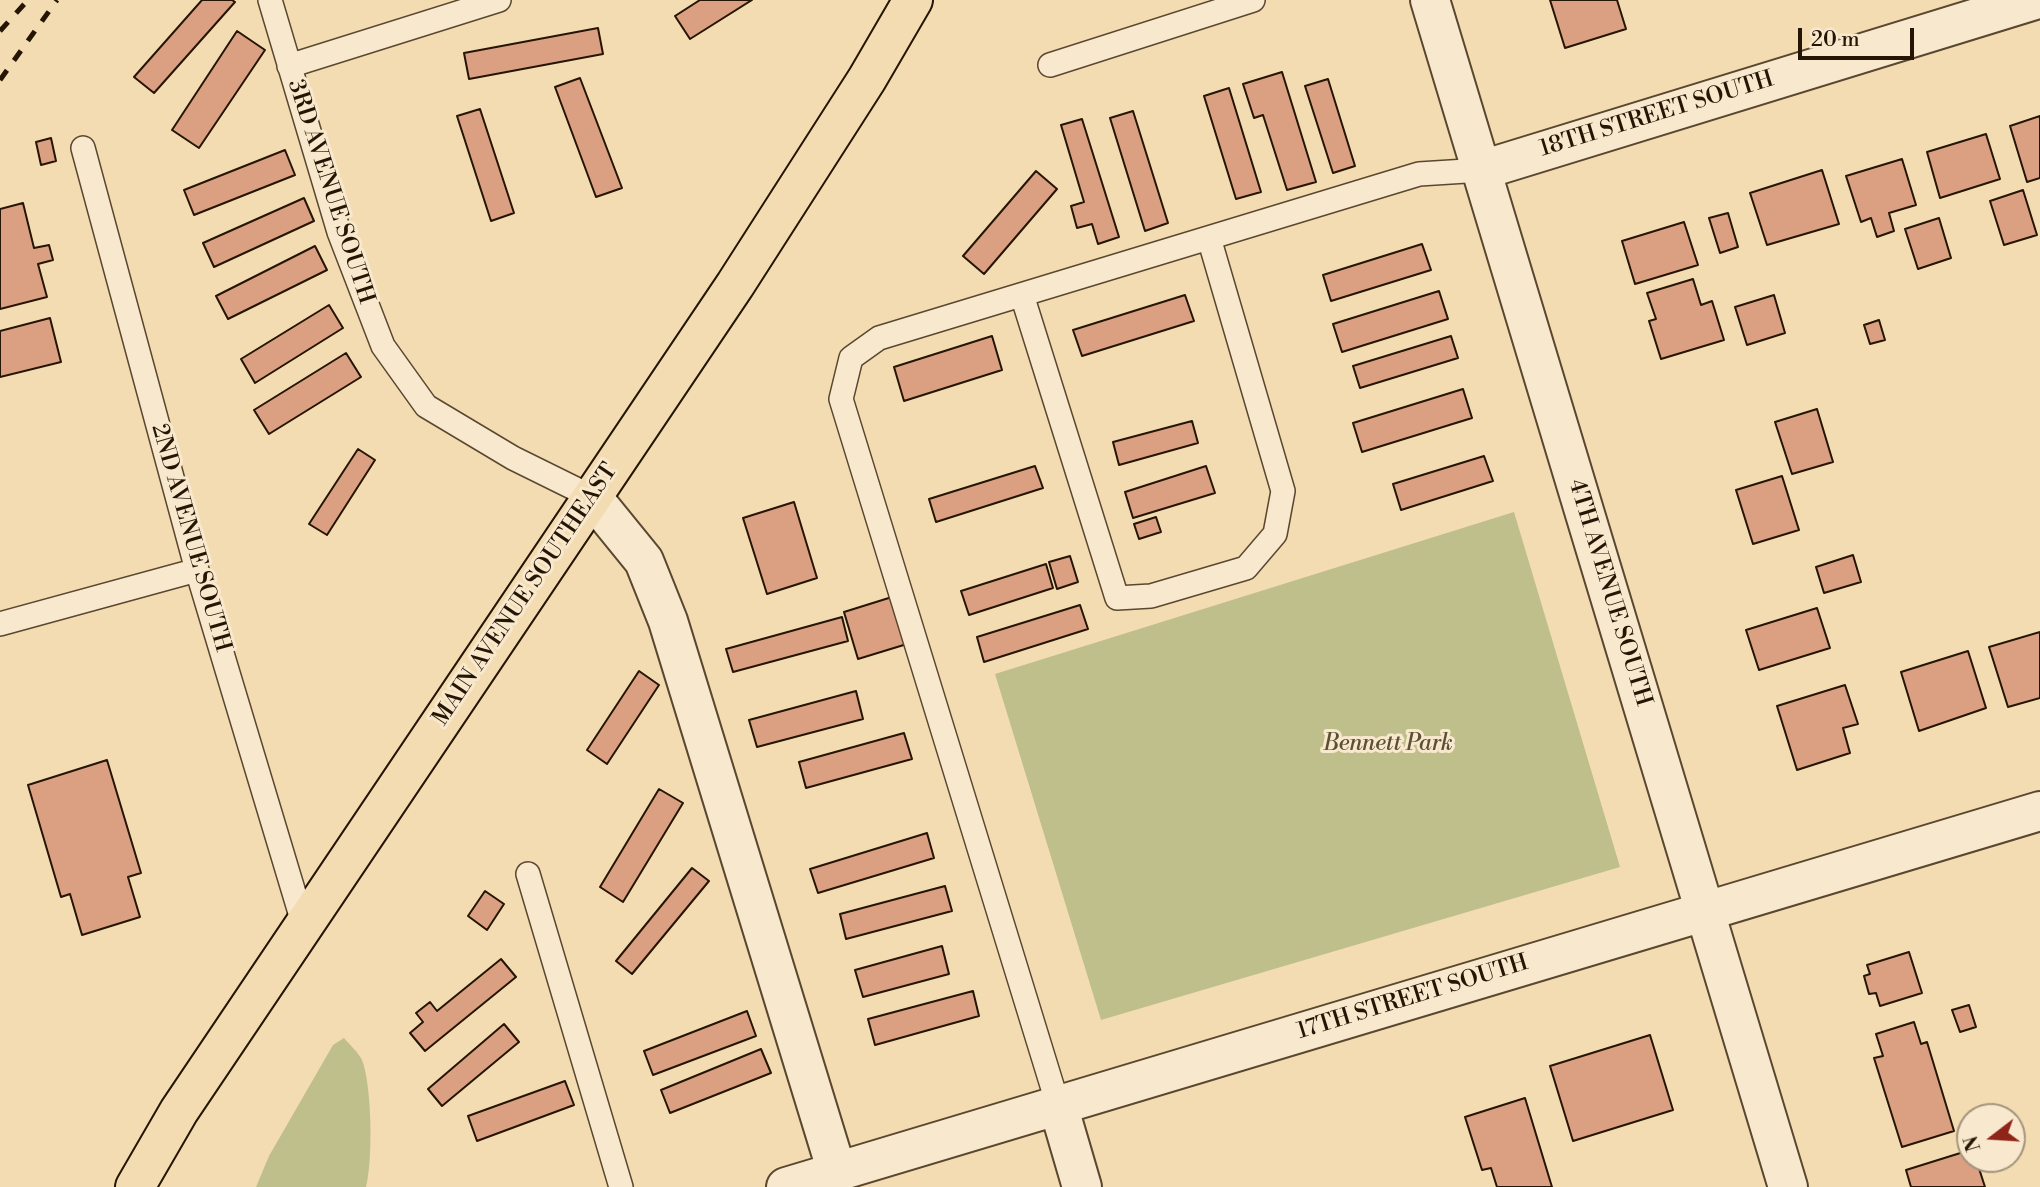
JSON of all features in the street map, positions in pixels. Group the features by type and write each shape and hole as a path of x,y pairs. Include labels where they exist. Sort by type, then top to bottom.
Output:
{"main road":[{"name":"MAIN AVENUE SOUTHEAST","path":"135,1187 179,1111 735,285 867,79 913,0"}],"street":[{"name":"4TH AVENUE SOUTH","path":"1430,0 1788,1187"},
{"name":"18TH STREET SOUTH","path":"1482,170 2035,0"},
{"path":"592,497 644,561 668,621 836,1172"},
{"name":"17TH STREET SOUTH","path":"786,1187 2040,811"},
{"path":"1058,1105 1082,1187"}],"lane":[{"name":"3RD AVENUE SOUTH","path":"270,0 339,232 383,346 426,406 513,458 592,497"},
{"name":"3RD AVENUE SOUTH","path":"289,66 499,0"},
{"path":"1050,65 1253,0"},
{"name":"2ND AVENUE SOUTH","path":"83,148 197,570 304,926"},
{"path":"1058,1105 841,399 851,358 879,338 1419,174 1482,170"},
{"path":"1022,295 1118,598 1151,596 1246,568 1275,534 1283,491 1209,237"},
{"path":"0,624 197,570"},
{"path":"528,874 621,1187"}],"green space":[{"name":"Bennett Park","path":"1514,512 1620,867 1101,1020 995,674"},
{"path":"344,1038 362,1060 368,1087 370,1142 366,1187 256,1187 269,1156 333,1045"}],"building":[{"path":"202,0 235,2 154,93 134,77"},
{"path":"700,0 752,0 690,39 675,16"},
{"path":"1550,0 1617,0 1626,29 1565,48"},
{"path":"598,28 603,54 469,79 464,53"},
{"path":"237,31 265,50 199,148 172,130"},
{"path":"1282,72 1316,182 1287,190 1263,115 1254,118 1243,84"},
{"path":"580,78 622,188 596,197 555,87"},
{"path":"1328,79 1355,166 1333,173 1305,86"},
{"path":"1229,88 1261,192 1236,199 1204,96"},
{"path":"480,109 514,213 491,221 457,116"},
{"path":"1133,111 1168,223 1145,231 1110,118"},
{"path":"2040,116 2040,178 2027,182 2010,126"},
{"path":"1082,119 1119,237 1098,244 1092,224 1077,228 1071,206 1084,202 1061,125"},
{"path":"1986,134 2000,179 1940,198 1927,152"},
{"path":"51,138 56,161 41,165 36,142"},
{"path":"285,150 295,175 194,215 184,190"},
{"path":"1902,159 1916,205 1889,213 1894,231 1877,237 1871,218 1861,222 1846,176"},
{"path":"1822,170 1839,224 1767,245 1750,193"},
{"path":"1036,171 1057,189 984,274 963,256"},
{"path":"2023,190 2037,235 2004,245 1990,201"},
{"path":"304,198 314,221 214,267 203,243"},
{"path":"23,203 34,248 49,245 53,260 38,264 47,297 0,309 0,209"},
{"path":"1728,213 1738,247 1720,253 1709,218"},
{"path":"1939,218 1951,258 1918,269 1905,229"},
{"path":"1684,222 1698,265 1635,284 1622,241"},
{"path":"1422,244 1431,270 1331,301 1323,275"},
{"path":"315,246 327,270 228,319 216,296"},
{"path":"1693,279 1701,305 1712,301 1724,340 1661,359 1649,321 1656,319 1647,293"},
{"path":"1439,291 1448,319 1342,352 1333,324"},
{"path":"1185,295 1194,321 1082,356 1073,330"},
{"path":"1774,295 1785,333 1747,345 1735,307"},
{"path":"329,305 343,328 255,383 241,359"},
{"path":"50,318 61,362 0,377 0,331"},
{"path":"1879,320 1885,340 1870,344 1864,325"},
{"path":"992,336 1002,370 904,401 894,367"},
{"path":"1451,336 1458,358 1360,388 1353,366"},
{"path":"346,353 361,377 269,434 254,410"},
{"path":"1463,389 1472,418 1362,452 1353,423"},
{"path":"1817,409 1833,462 1792,474 1775,422"},
{"path":"1192,421 1198,443 1119,465 1113,442"},
{"path":"358,449 375,460 327,535 309,524"},
{"path":"1484,456 1493,481 1401,510 1393,484"},
{"path":"1035,466 1043,488 936,522 929,499"},
{"path":"1206,466 1215,493 1133,518 1125,492"},
{"path":"1782,476 1799,530 1753,544 1736,490"},
{"path":"794,502 817,578 767,594 743,518"},
{"path":"1156,517 1161,532 1139,539 1134,524"},
{"path":"1853,555 1861,582 1824,593 1816,567"},
{"path":"1070,556 1078,582 1057,589 1049,562"},
{"path":"1046,564 1053,588 969,615 961,591"},
{"path":"892,597 907,644 858,659 844,612"},
{"path":"1080,605 1088,629 984,662 977,637"},
{"path":"1817,608 1830,648 1759,670 1746,630"},
{"path":"842,617 848,641 733,672 726,649"},
{"path":"2040,632 2040,698 2008,707 1989,647"},
{"path":"1968,651 1986,708 1919,731 1901,672"},
{"path":"639,671 659,685 607,764 587,750"},
{"path":"1845,685 1858,724 1843,728 1850,753 1797,770 1777,706"},
{"path":"856,691 863,719 757,747 749,720"},
{"path":"904,733 912,759 806,788 799,762"},
{"path":"107,760 141,873 128,877 140,917 82,935 70,894 61,897 28,785"},
{"path":"659,789 683,803 623,902 600,887"},
{"path":"927,833 934,858 818,893 810,869"},
{"path":"692,868 709,881 632,974 616,961"},
{"path":"945,886 952,911 846,939 840,914"},
{"path":"485,891 504,904 487,930 468,916"},
{"path":"942,946 949,974 863,997 855,970"},
{"path":"1909,952 1922,993 1880,1006 1876,993 1869,994 1864,976 1870,974 1867,965"},
{"path":"501,959 516,977 425,1051 410,1033 423,1022 416,1013 430,1002 437,1011"},
{"path":"973,991 979,1016 875,1045 868,1019"},
{"path":"1969,1005 1976,1027 1960,1032 1952,1010"},
{"path":"747,1011 756,1036 653,1075 644,1051"},
{"path":"1914,1022 1921,1044 1927,1042 1954,1131 1902,1147 1874,1058 1883,1056 1876,1034"},
{"path":"504,1024 519,1042 442,1106 428,1089"},
{"path":"1650,1035 1673,1110 1573,1141 1550,1066"},
{"path":"761,1049 771,1073 670,1113 661,1090"},
{"path":"565,1081 574,1105 477,1141 468,1116"},
{"path":"1525,1098 1552,1187 1497,1187 1491,1168 1482,1170 1465,1117"},
{"path":"1956,1154 1956,1173 1980,1173 1985,1187 1911,1187 1906,1170"}],"railway":[{"path":"0,31 28,0"},
{"path":"0,80 57,0"}]}
